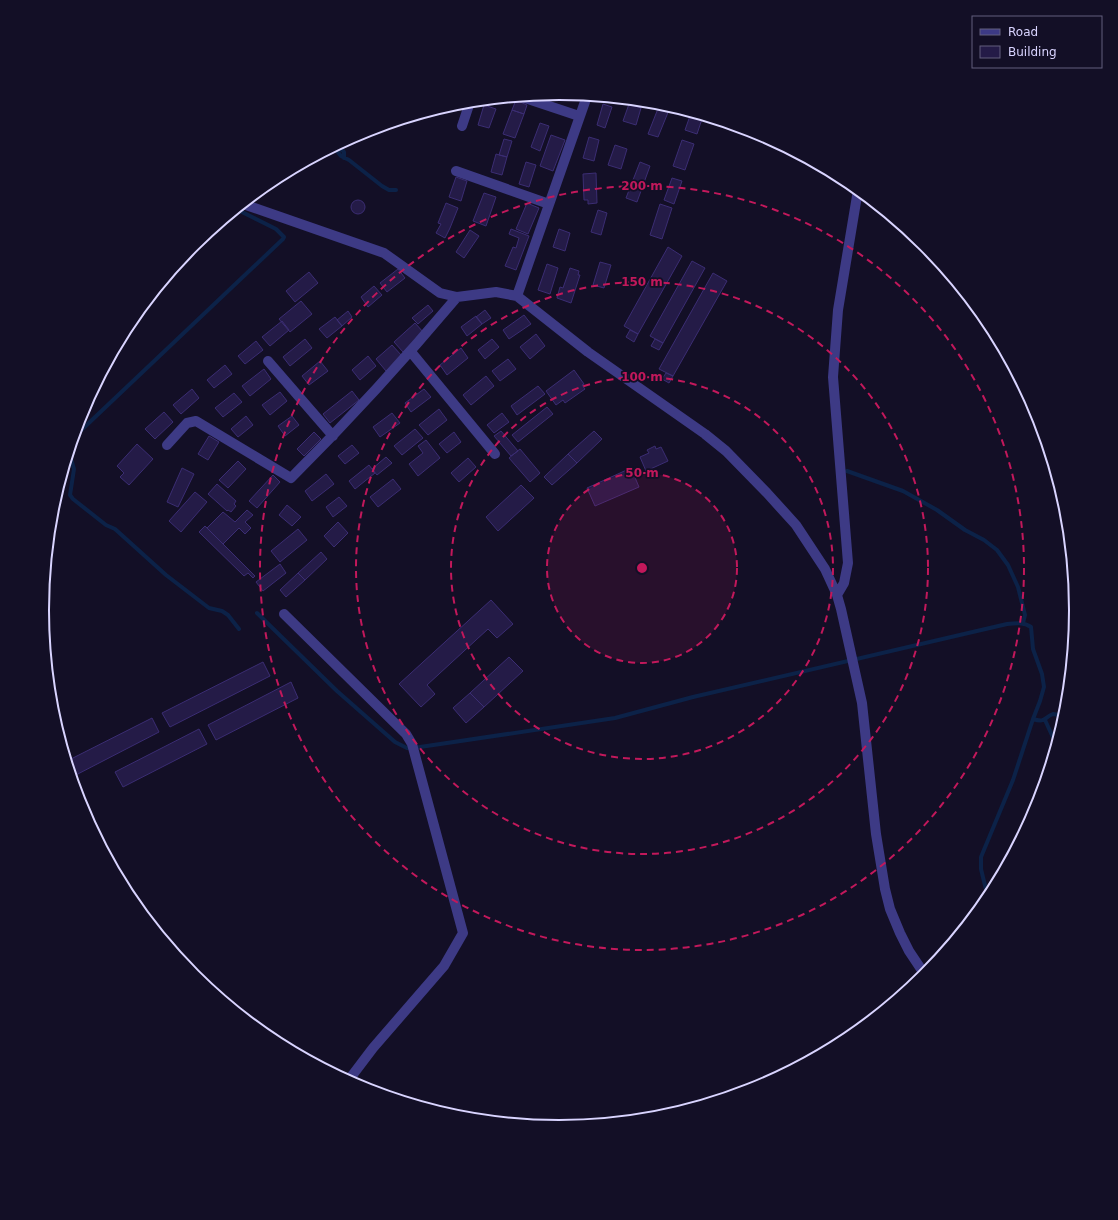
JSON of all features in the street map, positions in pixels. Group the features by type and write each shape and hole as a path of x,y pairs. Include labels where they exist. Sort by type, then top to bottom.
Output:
{"street":[{"path":"533,101 579,116"},
{"path":"517,296 585,101"},
{"path":"462,126 468,109"},
{"path":"456,171 549,204"},
{"path":"837,595 844,583 848,563 833,377 838,310 857,196"},
{"path":"248,206 384,253 440,293 457,298 496,292 517,296 588,352 705,434 726,451 767,493 796,526 825,569 837,595 862,703 876,834 885,889 890,909 900,933 909,951 921,969"},
{"path":"167,445 187,423 196,422 291,478 333,436 411,352 457,298"},
{"path":"411,352 495,454"},
{"path":"268,361 333,436"},
{"path":"284,614 406,734 413,748 463,934 444,966 373,1048 352,1076"}],"building":[{"path":"515,102 519,102 527,105 524,114 512,110"},
{"path":"603,104 612,107 605,128 597,125"},
{"path":"629,105 641,108 636,125 623,121"},
{"path":"484,106 496,109 489,128 478,125"},
{"path":"512,110 524,114 515,138 503,134"},
{"path":"657,110 668,112 658,137 648,134"},
{"path":"690,117 702,120 697,134 685,130"},
{"path":"540,123 549,126 540,151 531,147"},
{"path":"551,135 565,140 553,171 540,166"},
{"path":"589,137 599,140 594,161 583,158"},
{"path":"504,139 512,141 507,157 499,155"},
{"path":"682,140 694,144 685,170 673,166"},
{"path":"615,145 627,149 621,169 608,165"},
{"path":"496,154 507,157 502,175 491,172"},
{"path":"526,162 536,165 529,187 519,184"},
{"path":"640,162 650,166 637,202 626,198"},
{"path":"596,173 597,203 588,204 588,200 584,200 583,174"},
{"path":"456,177 467,181 461,201 449,197"},
{"path":"672,178 682,181 674,204 664,200"},
{"path":"484,193 496,197 486,226 473,221"},
{"path":"358,200 363,202 365,207 363,212 358,214 353,212 351,207 353,202"},
{"path":"446,203 458,208 445,238 436,233 441,224 438,223"},
{"path":"527,203 539,208 528,234 516,229"},
{"path":"660,204 672,208 662,239 650,235"},
{"path":"598,210 607,213 601,235 591,232"},
{"path":"511,229 529,236 516,270 505,266 513,247 516,248 519,238 509,234"},
{"path":"559,229 570,233 565,251 553,247"},
{"path":"470,230 479,236 464,258 456,252"},
{"path":"668,247 682,256 638,334 624,326"},
{"path":"692,261 705,268 663,343 650,336"},
{"path":"600,262 611,265 604,288 593,285"},
{"path":"547,264 558,268 550,294 538,290"},
{"path":"570,268 579,271 578,275 580,275 571,303 557,298 560,287 563,288"},
{"path":"398,269 405,278 387,292 380,283"},
{"path":"309,272 318,283 295,302 286,291"},
{"path":"713,273 727,281 673,376 659,369"},
{"path":"374,286 382,295 368,307 361,297"},
{"path":"301,301 312,314 290,332 279,319"},
{"path":"428,305 433,311 418,324 412,318"},
{"path":"485,310 491,318 482,324 476,317"},
{"path":"348,311 352,317 342,326 337,320"},
{"path":"524,315 531,324 509,339 503,330"},
{"path":"476,316 482,324 467,336 461,327"},
{"path":"335,317 342,326 327,338 319,329"},
{"path":"282,321 289,330 270,346 262,337"},
{"path":"415,323 424,333 403,352 394,342"},
{"path":"630,330 638,334 634,342 626,337"},
{"path":"536,334 545,346 530,359 520,347"},
{"path":"305,339 312,348 290,366 283,357"},
{"path":"492,339 499,347 485,359 478,350"},
{"path":"655,339 663,343 659,350 651,346"},
{"path":"256,341 263,350 245,364 238,356"},
{"path":"392,345 402,356 386,371 376,359"},
{"path":"461,348 468,358 447,375 440,365"},
{"path":"368,356 376,366 360,380 352,370"},
{"path":"508,359 516,369 500,381 492,371"},
{"path":"320,361 328,371 309,385 302,376"},
{"path":"225,365 232,374 214,388 207,380"},
{"path":"264,369 271,379 250,396 242,386"},
{"path":"574,370 584,384 582,385 585,389 565,403 563,400 556,405 546,391"},
{"path":"666,373 673,376 669,383 662,379"},
{"path":"486,376 494,386 471,405 463,395"},
{"path":"538,386 545,394 517,415 511,406"},
{"path":"192,389 199,398 181,414 173,405"},
{"path":"424,389 431,397 411,412 405,403"},
{"path":"352,391 359,400 330,423 323,414"},
{"path":"280,392 287,401 270,415 262,405"},
{"path":"234,393 242,402 223,417 215,408"},
{"path":"547,407 553,414 518,442 512,435"},
{"path":"439,409 447,420 428,435 419,425"},
{"path":"164,412 173,422 155,439 145,429"},
{"path":"392,413 400,423 380,437 373,427"},
{"path":"502,413 509,422 494,433 487,425"},
{"path":"246,416 253,425 238,437 231,429"},
{"path":"292,416 299,425 285,436 278,426"},
{"path":"415,429 423,438 402,455 394,446"},
{"path":"501,431 518,451 511,456 494,436"},
{"path":"594,431 602,439 577,463 568,454"},
{"path":"314,432 321,439 304,456 297,449"},
{"path":"454,432 461,442 447,453 439,444"},
{"path":"209,436 219,442 208,460 198,454"},
{"path":"426,440 440,458 418,476 409,464 423,453 418,446"},
{"path":"137,444 153,459 129,485 120,477 124,473 117,466"},
{"path":"352,445 359,453 345,464 338,456"},
{"path":"655,446 656,449 661,447 668,461 646,471 640,457 649,453 647,450"},
{"path":"520,449 540,473 530,482 509,458"},
{"path":"568,454 577,463 552,485 544,477"},
{"path":"386,457 392,463 377,475 372,469"},
{"path":"468,458 476,467 459,482 451,473"},
{"path":"238,461 246,469 228,488 219,480"},
{"path":"369,465 375,473 355,489 349,481"},
{"path":"182,468 194,474 178,507 167,502"},
{"path":"631,468 639,487 595,506 587,488"},
{"path":"326,474 334,484 312,501 305,491"},
{"path":"273,475 280,482 257,508 249,501"},
{"path":"393,479 401,489 378,507 370,497"},
{"path":"217,484 236,501 234,504 236,506 231,512 228,510 227,511 208,494"},
{"path":"521,485 534,498 498,531 486,517"},
{"path":"195,492 207,502 181,532 169,521"},
{"path":"339,497 347,506 333,517 326,507"},
{"path":"287,505 301,517 292,526 279,515"},
{"path":"247,510 253,515 245,522 251,528 245,534 239,528 223,544 207,528 223,512 235,522"},
{"path":"338,522 348,533 334,547 324,536"},
{"path":"205,526 255,576 253,578 248,573 244,576 199,532"},
{"path":"298,529 307,540 280,562 271,551"},
{"path":"321,552 327,559 305,580 298,573"},
{"path":"280,564 286,573 263,591 256,582"},
{"path":"298,573 305,580 286,597 280,590"},
{"path":"491,600 513,624 497,638 488,629 427,685 435,694 421,707 399,684"},
{"path":"509,657 523,671 484,707 470,693"},
{"path":"263,662 270,676 170,727 162,713"},
{"path":"291,682 298,698 216,740 208,725"},
{"path":"470,693 484,707 466,723 453,708"},
{"path":"152,718 159,732 76,775 71,759"},
{"path":"199,729 207,744 123,787 115,772"}],"waterway":[{"path":"341,149 344,152 344,158"},
{"path":"337,151 341,156 349,160 382,186 389,190 396,190"},
{"path":"83,429 283,239 284,237 276,229 241,212"},
{"path":"71,460 74,469 70,495 73,499 106,525 115,529 166,575 209,608 222,611 228,615 239,629"},
{"path":"847,471 903,491 937,510 997,550 1008,565 1018,587 1025,615 1023,623"},
{"path":"257,613 337,691 395,742 407,748 615,718 693,697 1007,624 1019,623 1028,625 1031,627 1033,649 1042,674 1044,687 1013,780 981,857 981,869 986,889"},
{"path":"1033,719 1044,720 1053,714 1058,715"},
{"path":"1045,720 1053,737"}]}
